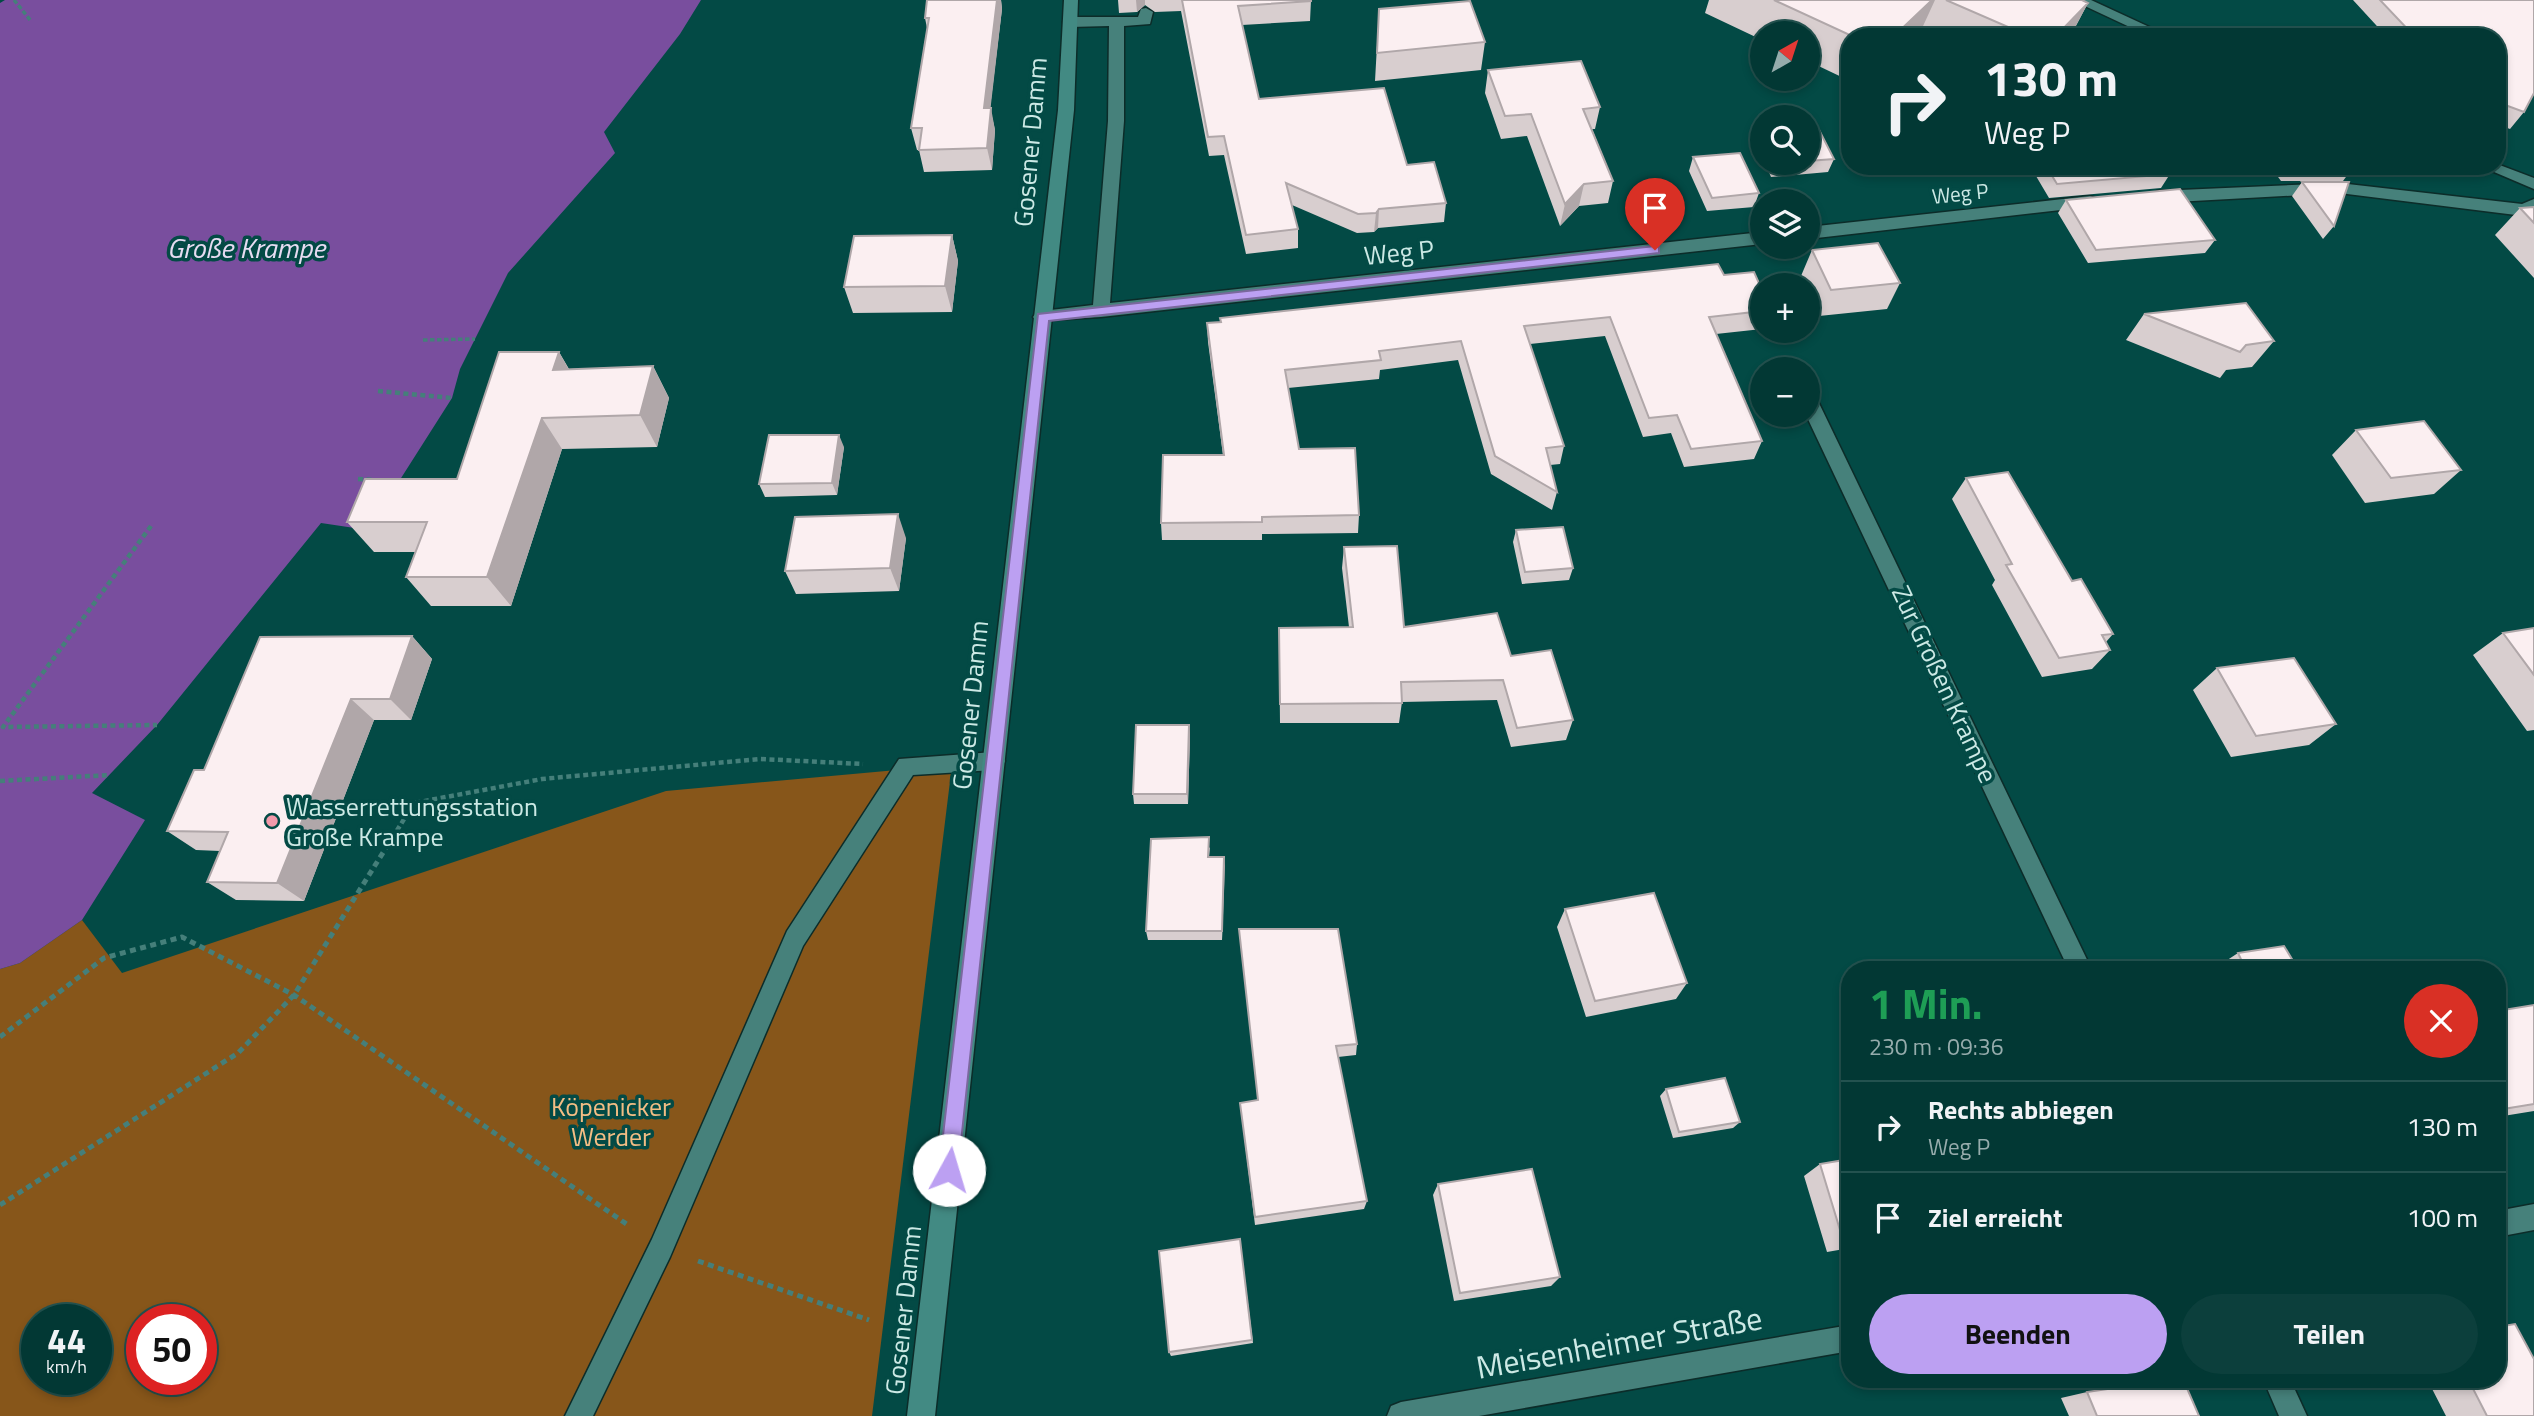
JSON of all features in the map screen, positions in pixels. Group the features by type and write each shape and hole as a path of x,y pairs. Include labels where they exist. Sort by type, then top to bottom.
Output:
{"main road":[{"name":"Gosener Damm","path":"921,1416 1066,110 1071,0"}],"street":[{"path":"2079,0 2143,28"},
{"path":"1070,22 1145,21 1146,12"},
{"path":"1101,310 1116,121 1117,22"},
{"path":"2506,173 2534,184"},
{"path":"2137,198 2339,188 2524,210 2534,205"},
{"name":"Weg P","path":"1820,232 2110,200"},
{"name":"Weg P","path":"1042,317 1750,239"},
{"name":"Zur Großen Krampe","path":"1820,424 2077,961"},
{"path":"579,1416 661,1248 795,939 907,766 994,761"},
{"path":"2506,1222 2534,1217"},
{"name":"Meisenheimer Straße","path":"1401,1416 1841,1340"},
{"path":"2280,1388 2293,1416"}],"path":[{"path":"14,0 31,21"},
{"path":"423,340 475,339"},
{"path":"379,391 452,398"},
{"path":"358,479 385,480"},
{"path":"151,526 3,727 157,725"},
{"path":"0,1205 238,1053 294,995 414,803 542,779 760,759 907,766"},
{"path":"0,781 110,775"},
{"path":"0,1037 104,958 182,937 294,995 661,1248 869,1321"}],"green space":[{"name":"Köpenicker Werder","path":"952,765 872,1416 0,1416 0,969 20,963 82,920 122,973 666,791"}],"water":[{"name":"Große Krampe","path":"5,0 701,0 680,34 604,132 615,153 508,273 460,369 452,398 368,530 321,523 157,725 92,793 145,820 82,920 20,963 0,969 0,3"}],"building":[{"path":"927,0 997,0 984,108 991,108 987,148 919,150 922,128 911,128 929,18 925,18"},
{"path":"1182,0 1311,0 1238,6 1259,99 1384,88 1407,165 1434,162 1446,203 1379,209 1376,213 1358,214 1286,183 1298,229 1246,235 1224,136 1208,137"},
{"path":"1774,0 1932,0 1902,28 1841,28 1841,31"},
{"path":"1946,0 2082,0 2088,3 2064,28 2010,28"},
{"path":"2380,0 2534,0 2534,93 2524,112 2506,105 2506,28 2406,28"},
{"path":"1470,1 1485,42 1377,53 1379,9"},
{"path":"1581,61 1600,107 1583,109 1613,181 1584,184 1565,204 1531,114 1505,116 1488,70"},
{"path":"1820,132 1834,159 1820,160"},
{"path":"1740,153 1757,189 1750,189 1750,194 1712,198 1693,157"},
{"path":"2052,175 2159,175 2057,184"},
{"path":"2302,182 2349,182 2334,226"},
{"path":"2180,189 2215,240 2096,250 2066,200"},
{"path":"2534,207 2534,223 2520,208"},
{"path":"952,235 945,286 844,287 854,236"},
{"path":"1878,243 1900,283 1831,290 1816,259 1820,259 1820,249"},
{"path":"1718,264 1724,275 1754,272 1750,273 1750,312 1709,317 1750,413 1750,427 1756,427 1762,441 1691,449 1677,415 1649,418 1610,317 1524,326 1564,446 1546,448 1557,492 1495,456 1461,341 1379,351 1381,360 1285,370 1299,449 1355,448 1359,515 1262,517 1262,522 1161,523 1163,455 1224,455 1207,323 1221,322 1220,318"},
{"path":"2246,303 2274,341 2246,345 2240,352 2144,314"},
{"path":"499,352 559,352 553,370 653,366 640,415 542,418 487,577 406,577 427,522 347,522 365,479 457,479"},
{"path":"2424,421 2461,470 2391,478 2356,430"},
{"path":"769,435 839,435 832,483 759,484"},
{"path":"2008,472 2072,581 2081,579 2113,634 2102,635 2110,650 2059,658 2006,565 2012,564 1966,478"},
{"path":"898,514 890,568 785,571 795,517"},
{"path":"1563,527 1573,568 1525,572 1516,530"},
{"path":"1397,546 1404,627 1497,613 1511,656 1551,650 1573,720 1517,728 1503,680 1401,682 1402,703 1280,704 1279,628 1353,627 1344,547"},
{"path":"2534,628 2534,675 2503,633"},
{"path":"412,636 390,699 351,699 277,883 207,882 228,832 167,831 194,770 204,770 260,637"},
{"path":"2294,658 2336,724 2256,736 2217,668"},
{"path":"1136,725 1189,725 1187,794 1133,794"},
{"path":"1209,837 1208,857 1224,857 1222,931 1146,931 1151,839"},
{"path":"1654,893 1687,983 1595,1001 1565,909"},
{"path":"1239,929 1338,929 1357,1044 1336,1046 1367,1201 1255,1217 1240,1103 1258,1100"},
{"path":"2284,946 2293,961 2242,961 2238,953"},
{"path":"2534,1005 2534,1104 2506,1109 2506,1010"},
{"path":"1725,1078 1740,1122 1679,1132 1666,1089"},
{"path":"1841,1160 1841,1233 1820,1164"},
{"path":"1532,1169 1560,1277 1460,1293 1438,1184"},
{"path":"1240,1239 1252,1340 1169,1352 1159,1251"},
{"path":"2515,1324 2534,1359 2534,1416 2487,1416 2473,1388 2506,1388 2506,1326"},
{"path":"2114,1388 2187,1388 2199,1416 2097,1416 2087,1392"}],"place":[{"name":"Wasserrettungsstation Große Krampe","path":"272,821"}],"route":[{"path":"949,1170 1042,317 1655,250"}]}
